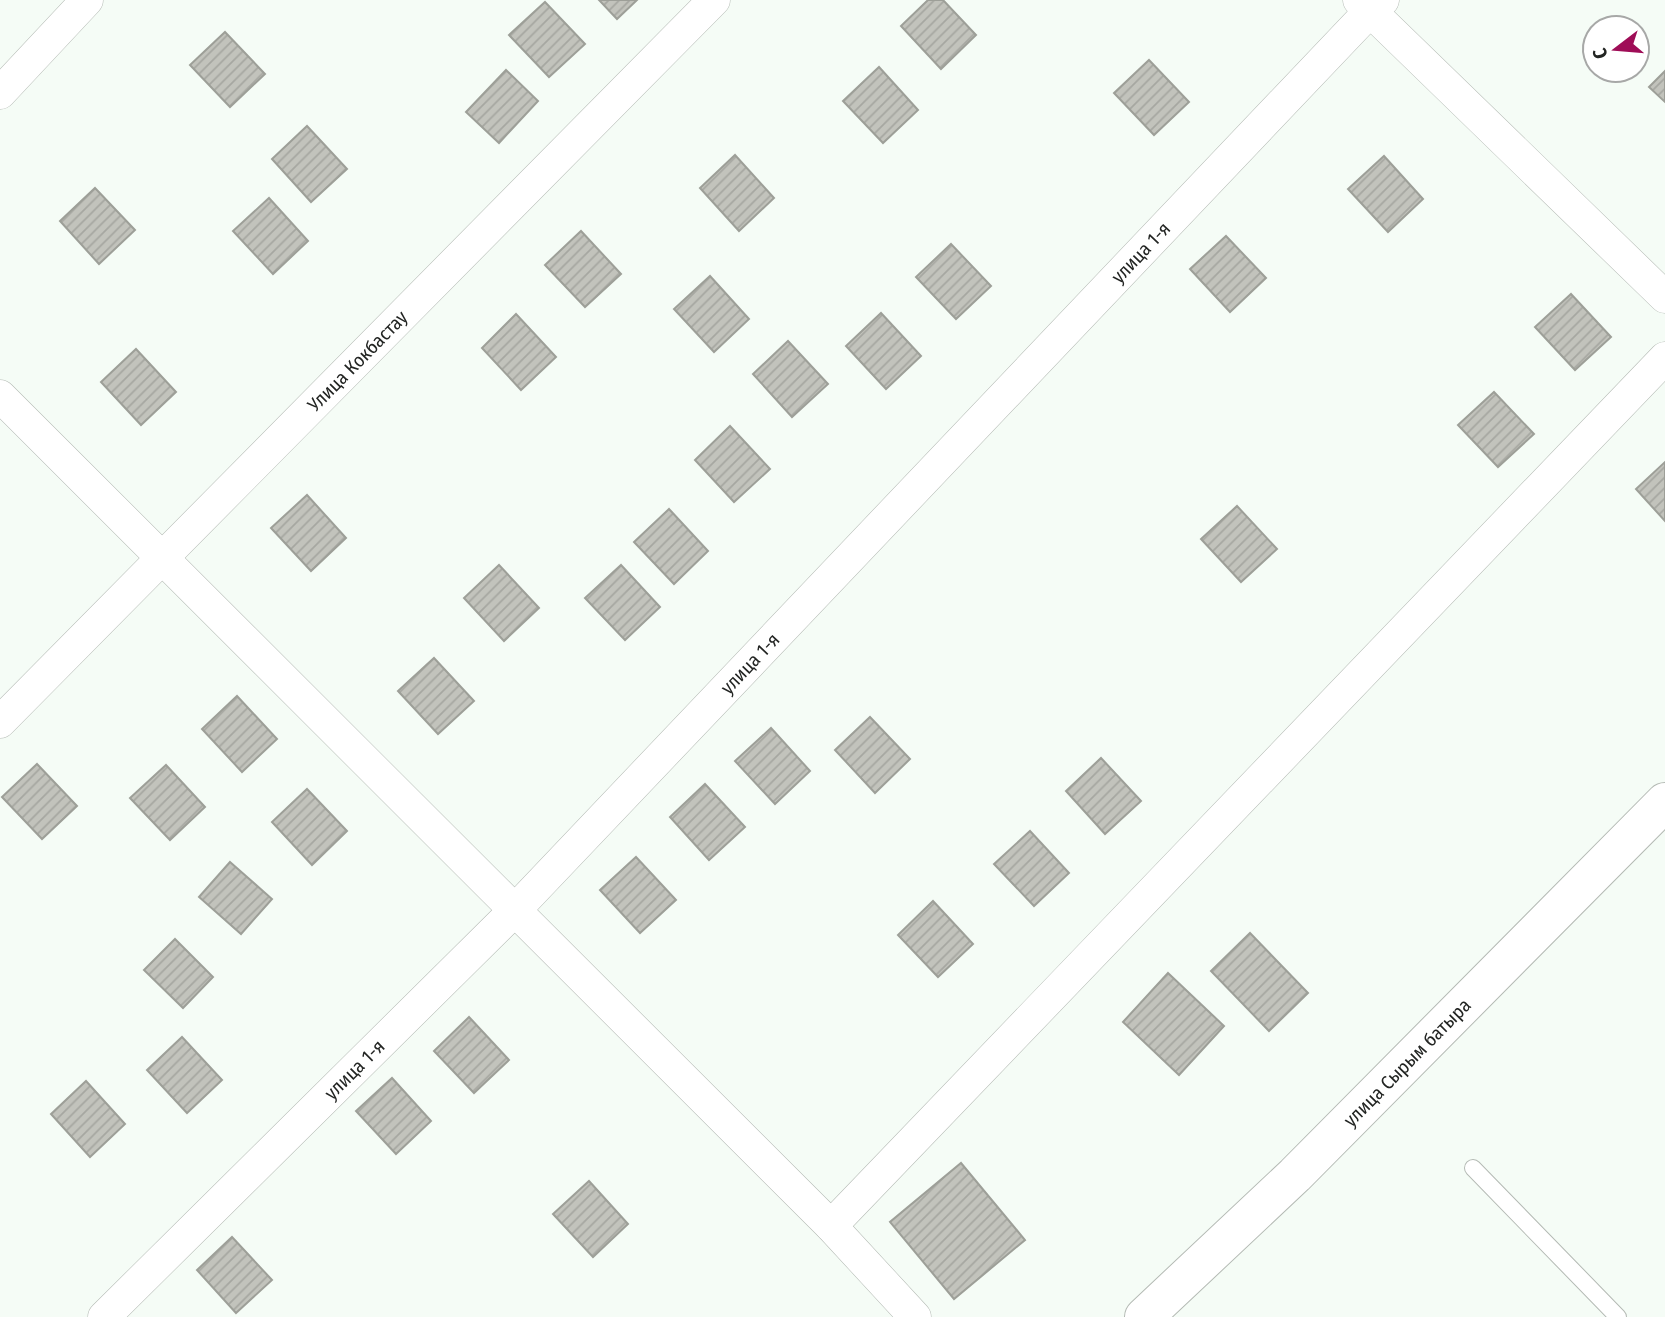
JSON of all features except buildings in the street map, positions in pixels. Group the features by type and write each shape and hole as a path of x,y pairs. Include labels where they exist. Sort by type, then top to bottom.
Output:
{"street":[{"path":"0,93 87,0"},
{"name":"Улица Кокбастау","path":"0,722 714,0"},
{"path":"1371,4 1665,297"},
{"name":"улица 1-я","path":"104,1317 515,910 1371,4"},
{"path":"831,1226 1665,358"},
{"path":"0,396 831,1226 915,1317"},
{"name":"улица Сырым батыра","path":"1144,1317 1295,1175 1665,802"}],"lane":[{"path":"1473,1168 1618,1317"}]}
